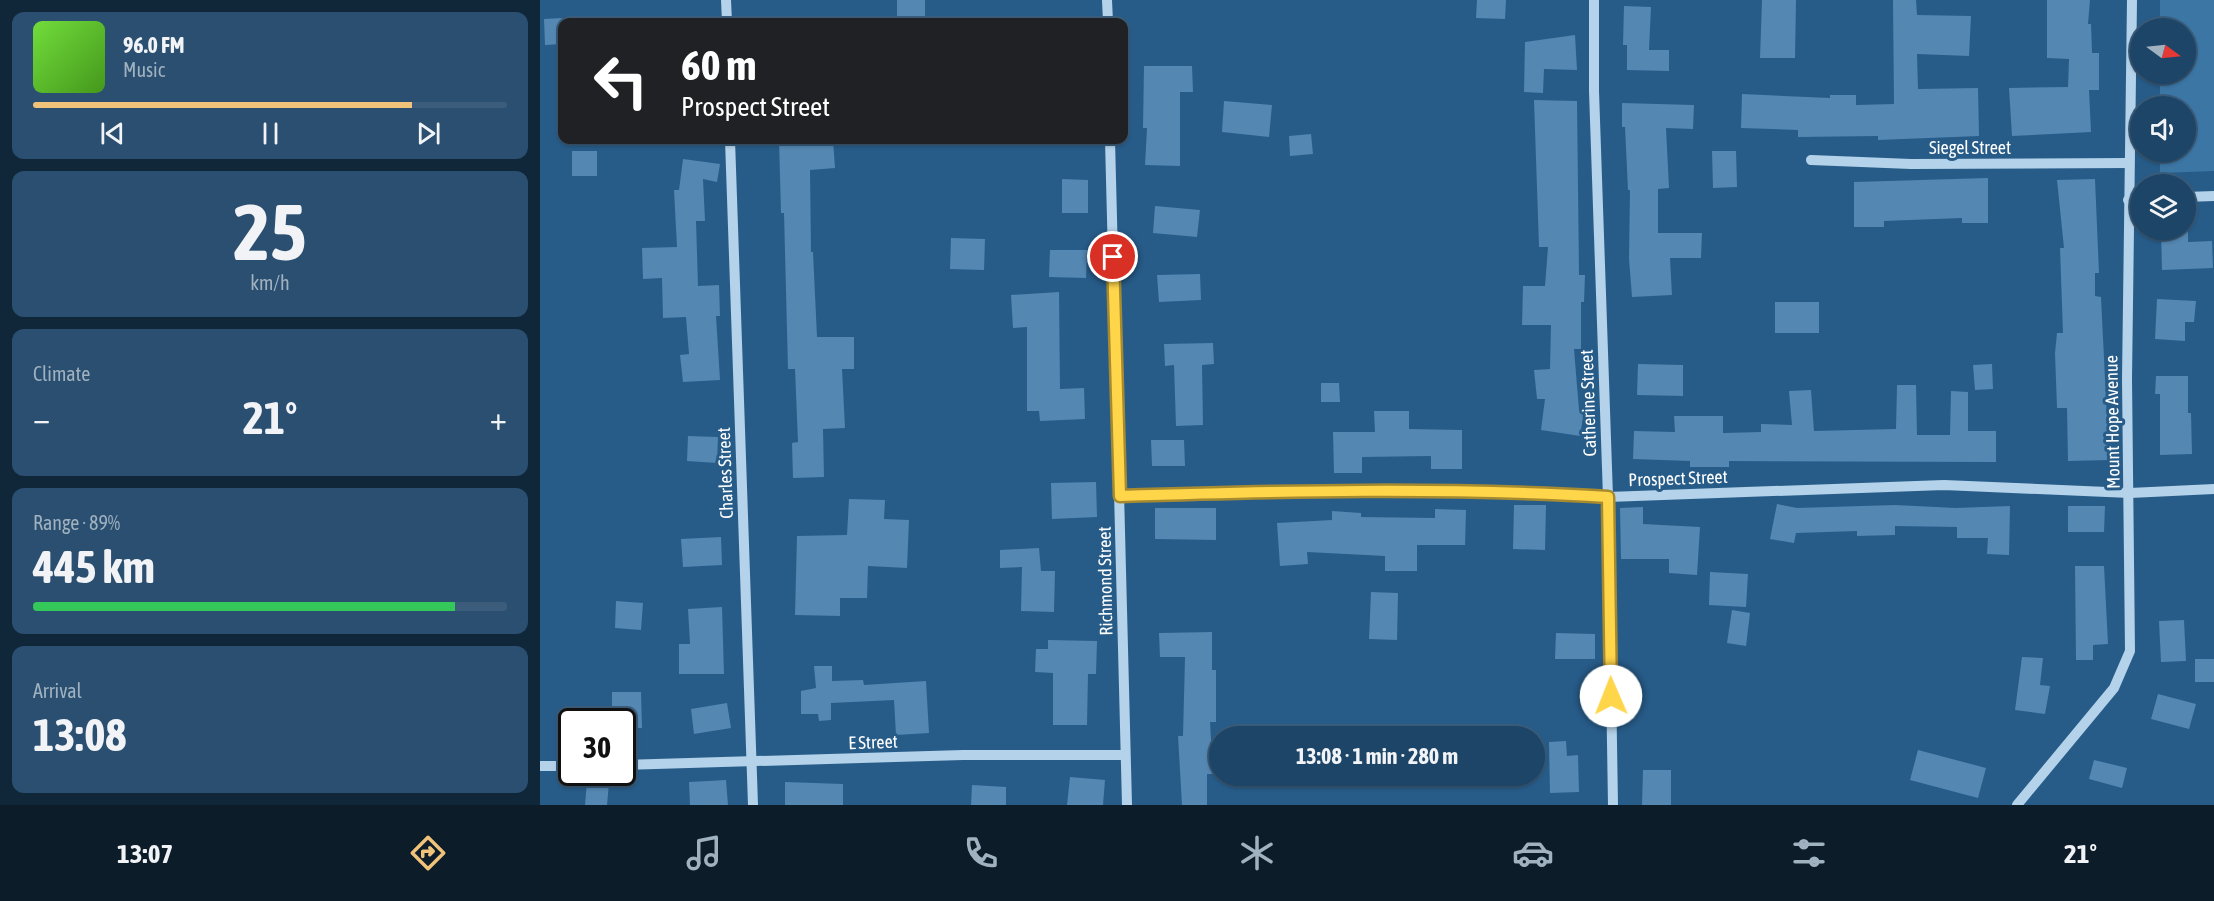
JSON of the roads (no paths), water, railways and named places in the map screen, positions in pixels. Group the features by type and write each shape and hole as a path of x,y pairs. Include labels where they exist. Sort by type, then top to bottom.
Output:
{"street":[{"path":"726,0 726,18"},
{"path":"1107,0 1108,18"},
{"name":"Catherine Street","path":"1594,0 1608,497 1613,805"},
{"name":"Mount Hope Avenue","path":"2017,805 2114,688 2126,665 2132,634 2127,379 2132,0"},
{"name":"Charles Street","path":"730,144 753,805"},
{"name":"Richmond Street","path":"1110,144 1127,805"},
{"name":"Siegel Street","path":"1811,160 1911,164 2129,163"},
{"path":"2196,197 2214,196"},
{"name":"Prospect Street","path":"1120,496 1259,492 1500,491 1608,497 1944,485 2130,493 2214,489"},
{"name":"E Street","path":"636,765 963,755 1125,755"},
{"path":"540,766 558,766"}]}
